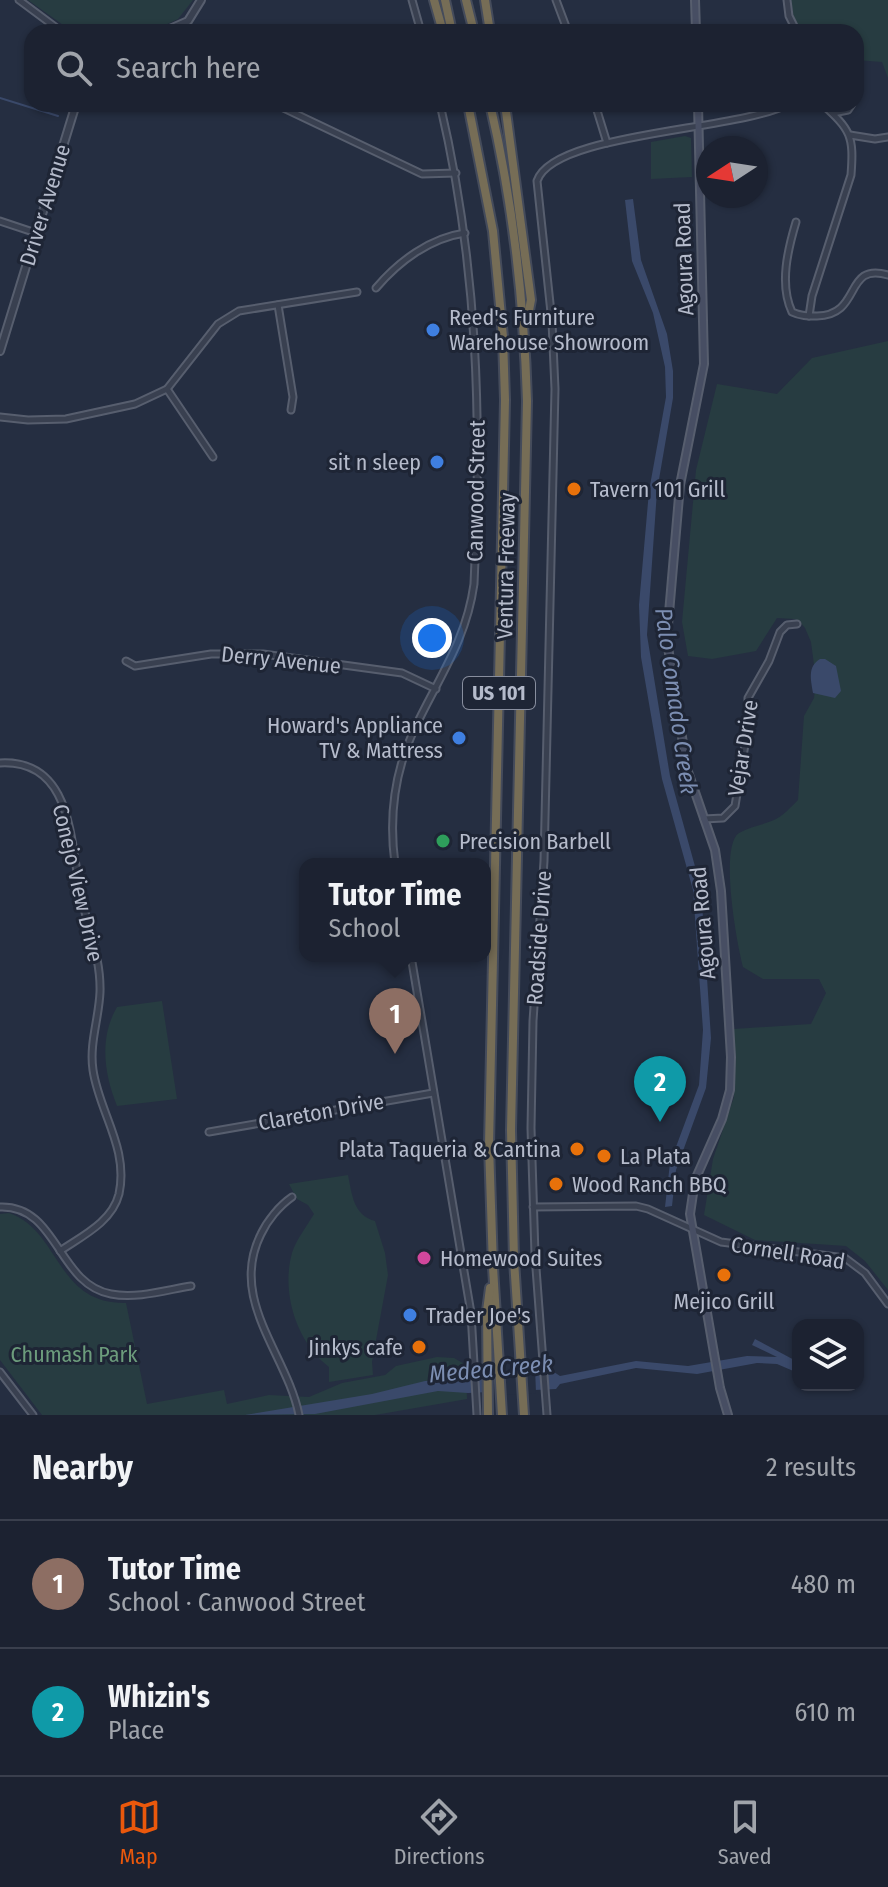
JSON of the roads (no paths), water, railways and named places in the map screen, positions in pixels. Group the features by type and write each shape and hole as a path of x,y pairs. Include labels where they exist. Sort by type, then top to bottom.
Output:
{"highway":[{"path":"434,0 441,24"},
{"path":"445,0 450,24"},
{"path":"466,0 472,24"},
{"path":"485,0 489,24"},
{"name":"Ventura Freeway","path":"470,112 493,231 503,337 505,400 489,1145 494,1360 502,1415"},
{"name":"Ventura Freeway","path":"492,112 511,206 525,330 527,401 511,1130 514,1260 524,1415"},
{"path":"507,112 531,300 525,330"},
{"path":"488,1415 494,1360"}],"main road":[{"path":"695,0 696,24"},
{"name":"Agoura Road","path":"698,112 704,364 680,485 668,647 687,769 719,869 731,1072 727,1107 692,1192 691,1230 725,1415"}],"street":[{"path":"19,0 51,24"},
{"path":"181,24 188,21 201,0"},
{"path":"412,0 419,24"},
{"path":"556,0 565,24"},
{"path":"787,0 793,24"},
{"name":"Driver Avenue","path":"0,351 74,112"},
{"path":"292,112 422,174 456,173"},
{"name":"Canwood Street","path":"394,858 391,826 401,765 414,730 458,645 470,610 474,584 477,368 465,233 442,112"},
{"path":"597,112 607,143 746,119 766,112"},
{"path":"809,316 812,296 851,175 850,135 832,113 837,112"},
{"path":"850,135 875,139 888,137"},
{"name":"Roadside Drive","path":"547,1415 533,1207 531,1128 533,1021 544,861 555,389 552,322 537,189 539,174 549,164 572,152 607,143"},
{"path":"0,221 36,233"},
{"path":"796,222 787,260 787,292 792,312 809,316 839,312 863,276 875,271 888,275"},
{"path":"376,288 389,272 432,242 465,233"},
{"path":"0,417 66,419 135,404 167,389 223,320 247,308 357,292"},
{"path":"278,305 293,397 291,410"},
{"path":"167,389 213,457"},
{"name":"Vejar Drive","path":"704,819 723,818 735,806 748,726 748,698 769,661 780,632 787,625 797,624"},
{"name":"Derry Avenue","path":"126,661 135,666 211,654 263,654 402,673 436,689"},
{"name":"Conejo View Drive","path":"0,763 28,765 48,779 56,791 71,834 81,894 98,962 100,990 92,1051 93,1069 114,1131 121,1181 114,1207 106,1218 60,1251"},
{"path":"412,962 471,1313 477,1415"},
{"name":"Clareton Drive","path":"209,1132 433,1093"},
{"path":"292,1197 263,1229 255,1245 250,1268 253,1298 264,1332 286,1372 299,1415"},
{"name":"Cornell Road","path":"533,1207 636,1206 710,1239 845,1258 865,1273 888,1304"},
{"path":"0,1207 15,1207 33,1215 84,1282 97,1290 112,1295 142,1294 191,1286"},
{"path":"0,1372 2,1380 33,1415"}],"water":[{"path":"633,199 641,260 667,334 673,371 673,398 657,491 647,635 670,776 701,888 711,1038 706,1088 676,1170 672,1206 665,1207 670,1163 699,1085 703,1030 693,890 662,779 641,657 639,605 649,491 666,397 665,367 653,313 632,261 625,200"},
{"path":"820,659 836,666 841,691 835,698 813,693 812,670"},
{"path":"755,1339 792,1359 792,1370 777,1364 757,1363 697,1374 636,1368 560,1384 556,1389 468,1393 438,1391 315,1414 245,1415 372,1394 425,1381 450,1379 461,1374 554,1372 560,1376 636,1361 688,1366 747,1356 777,1357 752,1345"}],"waterway":[{"path":"0,98 24,105"},
{"path":"45,112 58,116"}],"place":[{"name":"Reed's Furniture Warehouse Showroom","path":"433,330"},
{"name":"sit n sleep","path":"437,462"},
{"name":"Tavern 101 Grill","path":"574,489"},
{"name":"Howard's Appliance TV & Mattress","path":"459,738"},
{"name":"Precision Barbell","path":"443,841"},
{"name":"Tutor Time","path":"395,1054"},
{"name":"Whizin's","path":"660,1122"},
{"name":"Plata Taqueria & Cantina","path":"577,1149"},
{"name":"La Plata","path":"604,1156"},
{"name":"Wood Ranch BBQ","path":"556,1184"},
{"name":"Homewood Suites","path":"424,1258"},
{"name":"Mejico Grill","path":"724,1275"},
{"name":"Trader Joe's","path":"410,1315"},
{"name":"Jinkys cafe","path":"419,1347"}],"water label":[{"name":"Palo Comado Creek","path":"676,701"},
{"name":"Medea Creek","path":"491,1369"}],"park label":[{"name":"Chumash Park","path":"74,1354"}]}
